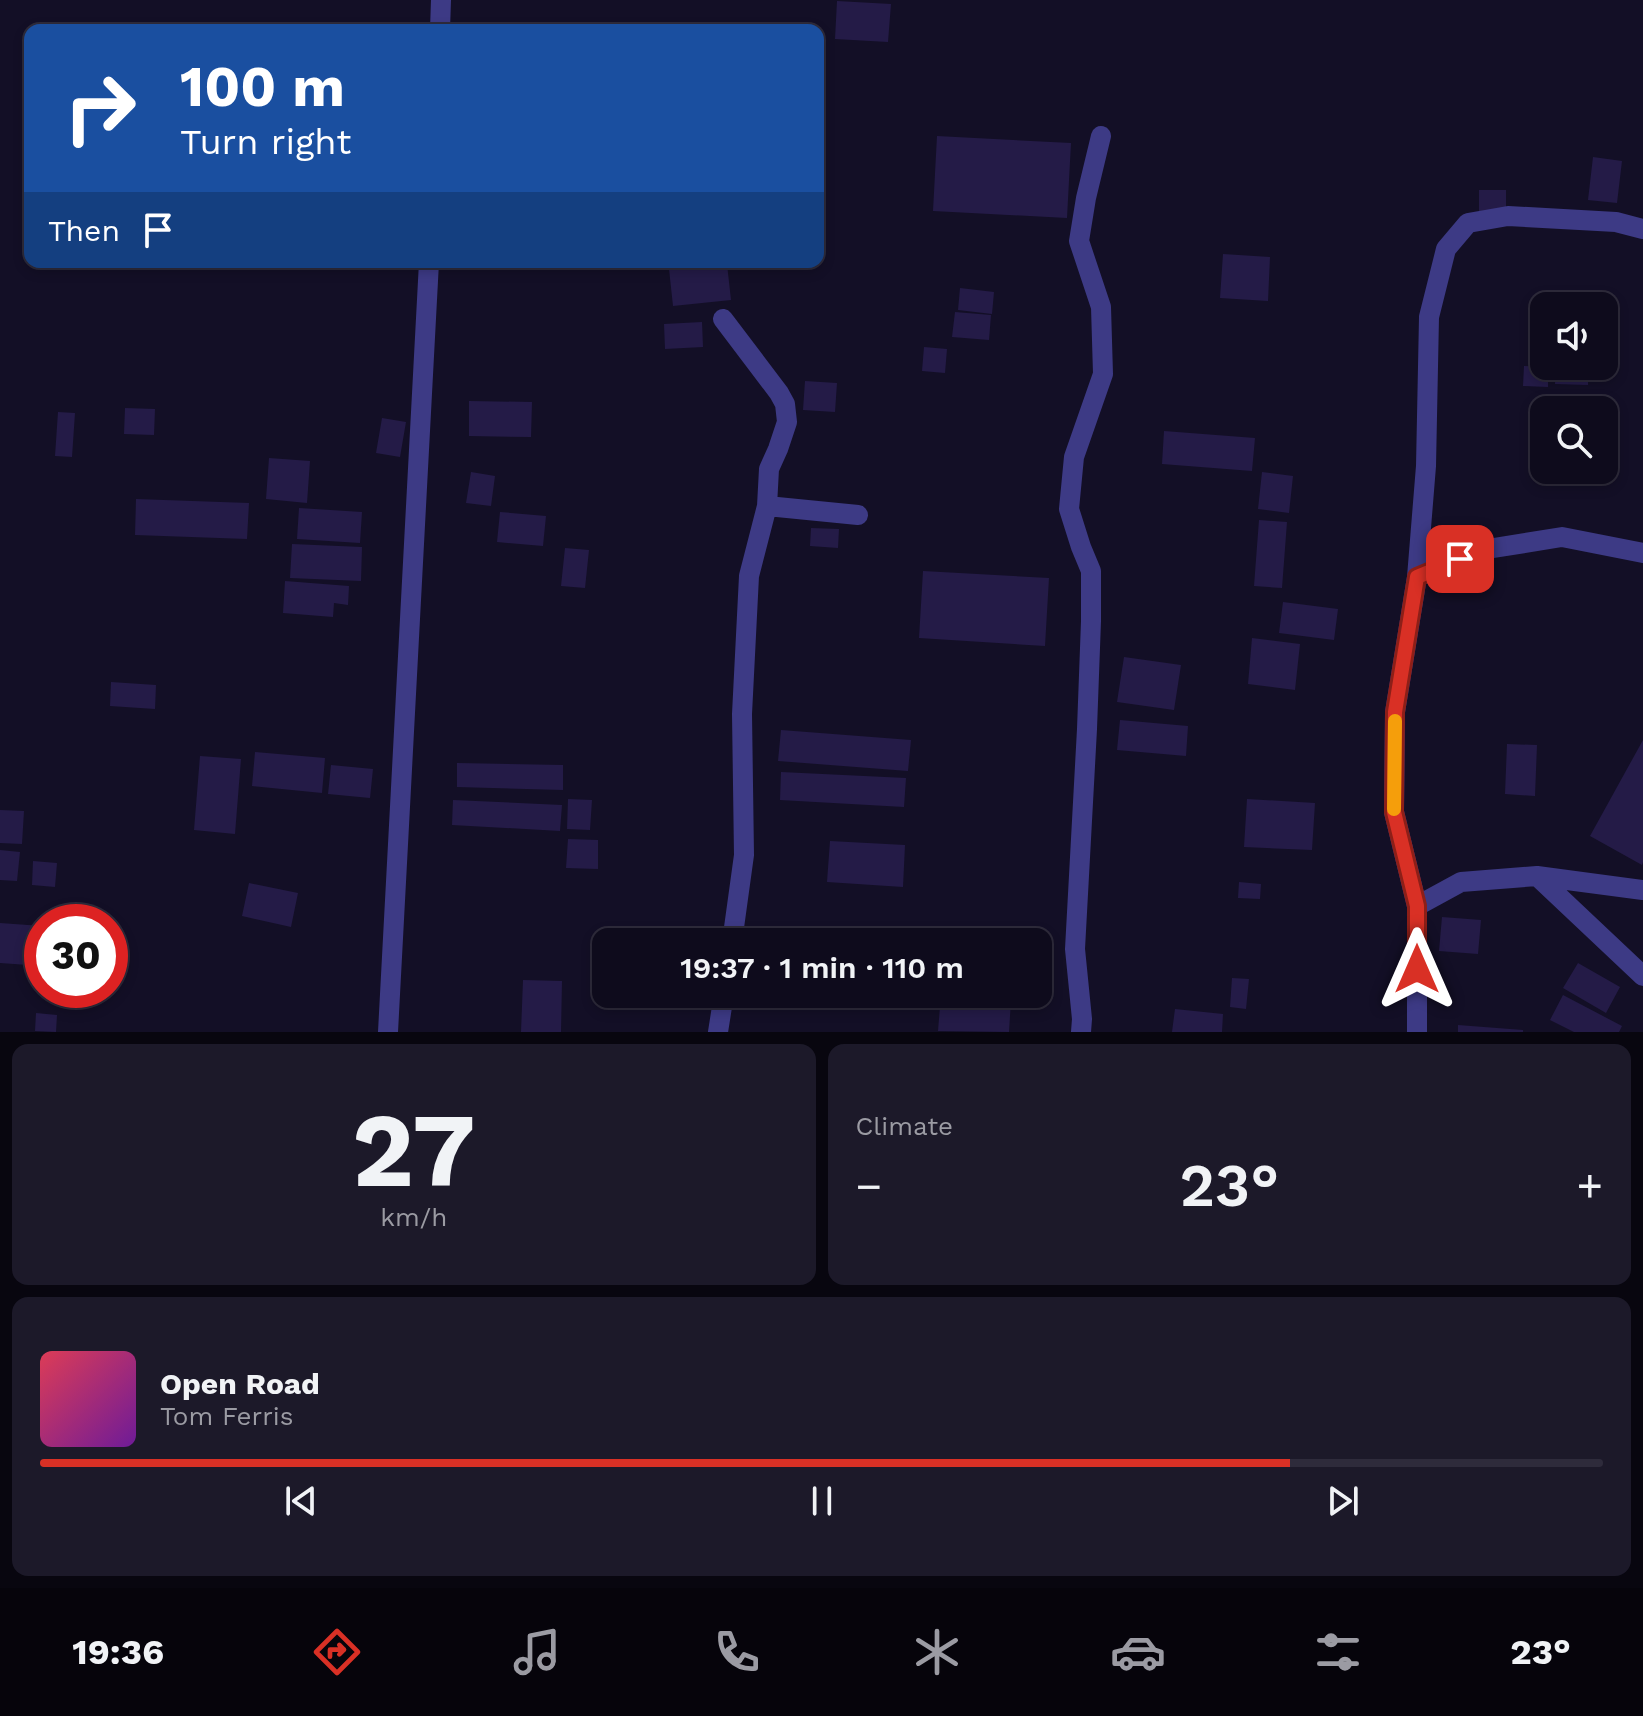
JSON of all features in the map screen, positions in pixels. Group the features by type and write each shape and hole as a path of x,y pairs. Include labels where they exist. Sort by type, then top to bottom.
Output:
{"street":[{"path":"440,24 441,0"},
{"path":"1081,1032 1075,949 1087,729 1091,571 1069,509 1074,457 1103,374 1101,307 1079,241 1101,136"},
{"path":"1417,1032 1417,906 1394,812 1395,712 1417,577 1426,466 1429,317 1446,249 1468,223 1508,216 1616,222 1643,229"},
{"path":"388,1032 429,268"},
{"path":"723,319 779,393 785,404 787,422 769,469 767,506 749,576 742,714 744,855 734,928"},
{"path":"767,506 858,515"},
{"path":"1417,577 1481,550 1562,537 1643,553"},
{"path":"1417,906 1461,882 1537,876 1643,890"},
{"path":"1537,876 1643,976"},
{"path":"718,1032 722,1008"}],"building":[{"path":"837,1 891,4 888,42 835,39"},
{"path":"937,136 1071,143 1067,218 933,211"},
{"path":"1593,157 1622,161 1617,203 1588,200"},
{"path":"1479,190 1506,190 1506,214 1479,213"},
{"path":"1223,254 1270,257 1268,301 1220,298"},
{"path":"727,268 731,300 673,306 669,269"},
{"path":"960,288 994,292 992,314 958,310"},
{"path":"955,312 991,315 989,340 952,337"},
{"path":"702,322 703,347 665,349 664,324"},
{"path":"924,347 947,349 945,373 922,371"},
{"path":"1524,366 1530,366 1530,380 1548,380 1548,387 1523,386"},
{"path":"1555,380 1588,380 1588,385 1555,384"},
{"path":"805,381 837,383 835,412 803,410"},
{"path":"469,401 532,402 531,437 469,436"},
{"path":"125,408 155,409 154,435 124,434"},
{"path":"58,412 75,413 72,457 55,456"},
{"path":"382,418 406,422 400,457 376,453"},
{"path":"1164,431 1255,438 1252,471 1162,464"},
{"path":"269,458 310,461 307,503 266,499"},
{"path":"471,472 495,476 491,506 466,503"},
{"path":"1262,472 1293,476 1289,513 1258,509"},
{"path":"136,499 249,503 247,539 135,535"},
{"path":"299,508 362,512 360,543 297,539"},
{"path":"500,512 546,516 543,546 497,542"},
{"path":"1259,520 1287,522 1282,588 1254,586"},
{"path":"811,528 839,529 838,548 810,546"},
{"path":"292,544 362,547 361,581 290,578"},
{"path":"565,548 589,550 585,588 561,586"},
{"path":"923,571 1049,578 1045,646 919,638"},
{"path":"285,581 349,586 348,605 334,603 333,617 283,613"},
{"path":"1283,602 1338,609 1334,640 1279,633"},
{"path":"1252,638 1300,644 1295,690 1248,684"},
{"path":"1124,657 1181,665 1174,710 1117,702"},
{"path":"111,682 156,685 155,709 110,706"},
{"path":"1120,720 1188,726 1186,756 1117,750"},
{"path":"781,730 911,740 908,771 778,761"},
{"path":"1643,740 1643,862 1642,865 1590,836"},
{"path":"1507,744 1537,745 1535,796 1505,794"},
{"path":"255,752 325,758 322,793 252,786"},
{"path":"200,756 241,759 235,834 194,830"},
{"path":"457,763 563,765 563,790 457,787"},
{"path":"331,765 373,769 370,798 328,794"},
{"path":"781,772 906,778 904,807 780,800"},
{"path":"568,799 592,800 590,830 567,829"},
{"path":"1247,799 1315,803 1312,850 1244,847"},
{"path":"453,800 562,805 560,831 452,825"},
{"path":"0,810 24,811 22,844 0,843"},
{"path":"568,839 598,840 598,869 566,868"},
{"path":"830,841 905,845 903,887 827,882"},
{"path":"0,850 20,852 17,881 0,880"},
{"path":"33,861 57,863 55,887 32,885"},
{"path":"1239,882 1261,884 1260,899 1238,898"},
{"path":"249,883 298,893 291,927 242,916"},
{"path":"1442,917 1481,920 1478,954 1439,951"},
{"path":"0,923 24,925 24,965 0,963"},
{"path":"1578,963 1620,987 1606,1013 1563,988"},
{"path":"1232,978 1249,979 1246,1009 1230,1007"},
{"path":"523,980 562,981 561,1032 521,1032"},
{"path":"1563,995 1622,1026 1619,1032 1574,1032 1550,1020"},
{"path":"940,1008 1010,1008 1009,1032 938,1031"},
{"path":"1175,1009 1223,1014 1222,1032 1172,1032"},
{"path":"36,1013 57,1015 56,1032 35,1031"},
{"path":"1458,1025 1523,1030 1523,1032 1458,1032"}],"slow traffic":[{"path":"1394,809 1395,721"}],"route":[{"path":"1417,969 1417,906 1394,812 1395,712 1417,577 1460,559"}]}
